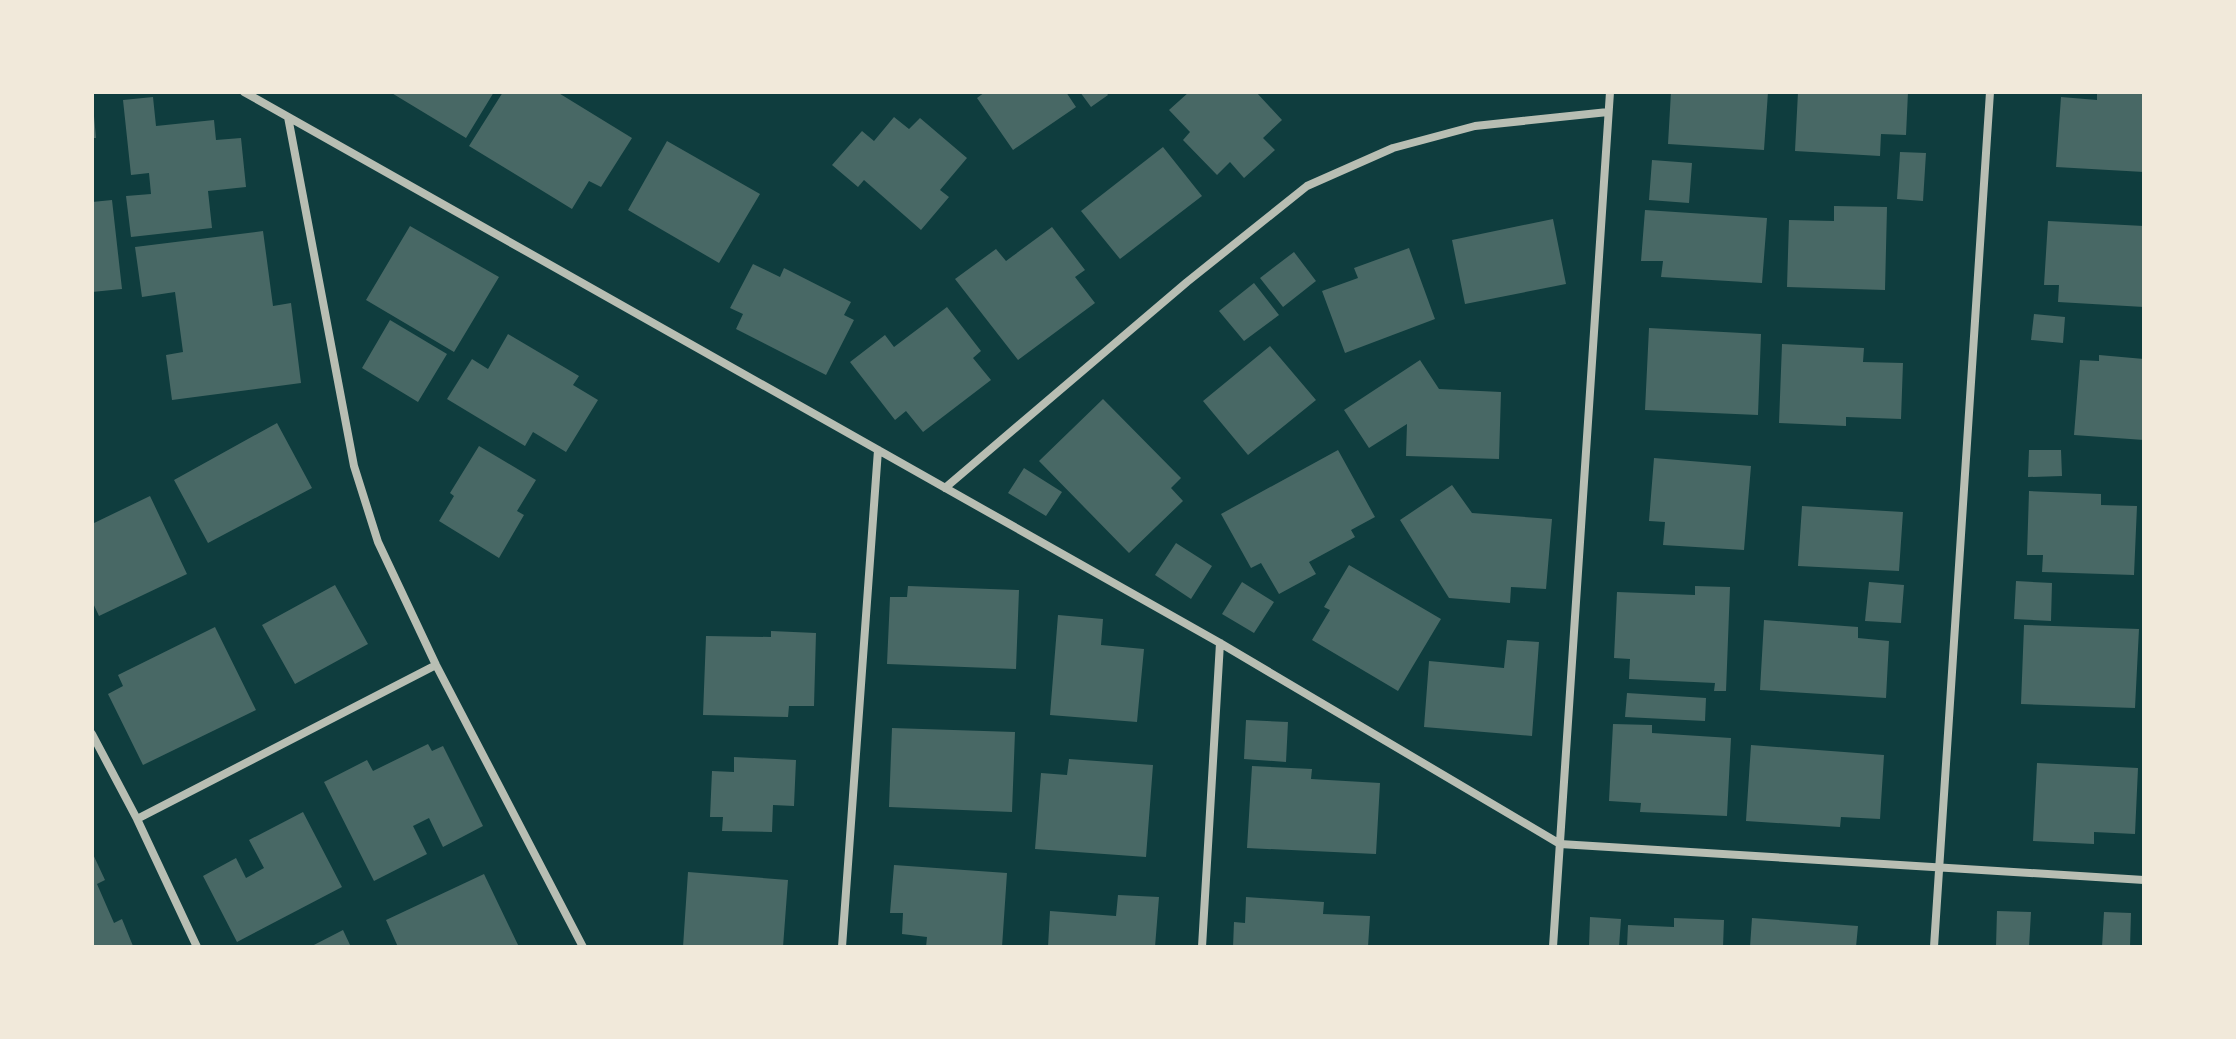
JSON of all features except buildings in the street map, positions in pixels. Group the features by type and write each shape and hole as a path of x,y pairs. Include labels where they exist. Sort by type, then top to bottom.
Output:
{"street":[{"path":"244,92 1220,643 1560,844 2144,880"},
{"path":"1553,947 1610,92"},
{"path":"1934,947 1990,92"},
{"path":"945,488 1187,282 1307,186 1393,148 1475,126 1608,112"},
{"path":"288,117 354,466 378,542 436,665 583,947"},
{"path":"842,947 878,450"},
{"path":"1202,947 1220,643"},
{"path":"137,819 436,665"},
{"path":"92,734 137,819 197,947"}]}
